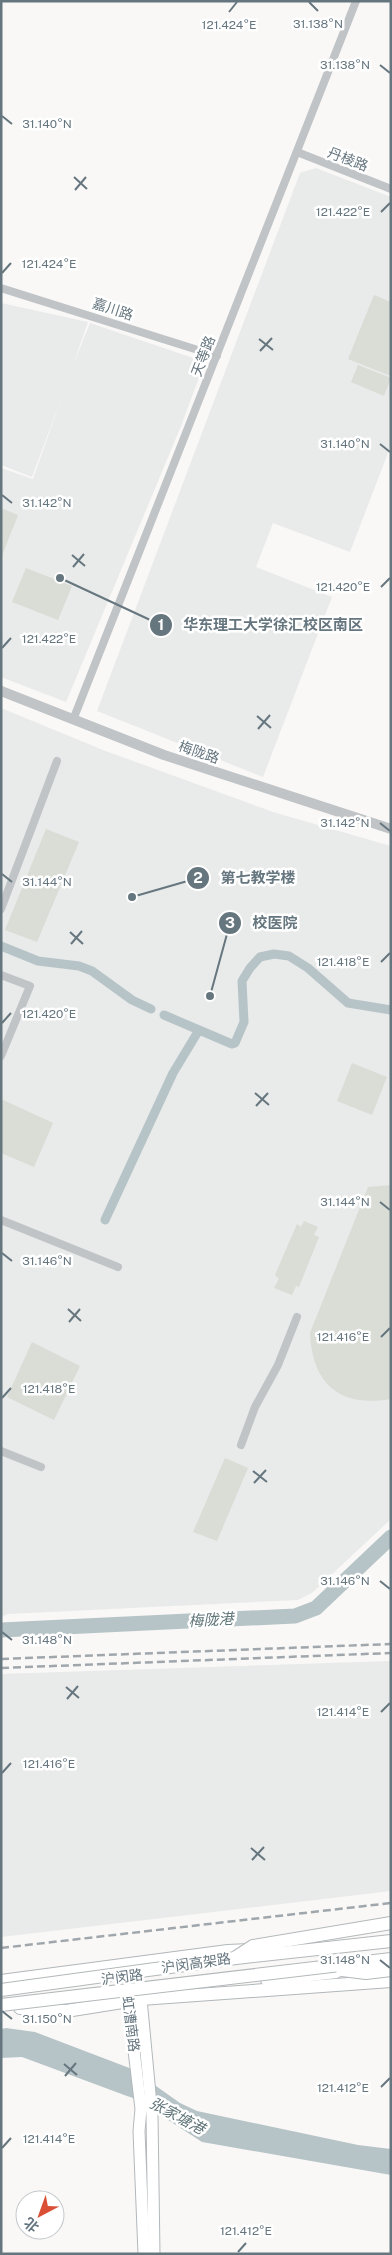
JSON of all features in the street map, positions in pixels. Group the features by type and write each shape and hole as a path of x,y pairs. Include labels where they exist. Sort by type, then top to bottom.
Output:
{"main road":[{"path":"236,1958 253,1946 391,1923"},
{"name":"沪闵路","path":"1,1990 230,1961 270,1950 391,1936"},
{"name":"沪闵高架路","path":"1,1990 236,1958 391,1941"},
{"name":"沪闵高架路","path":"1,2005 391,1959"},
{"name":"沪闵路","path":"1,2010 20,2008 66,2011 133,1997 391,1965"},
{"path":"322,1967 366,1973 391,1970"},
{"name":"沪闵路","path":"1,1981 130,1973"},
{"name":"虹漕南路","path":"130,1973 143,2072 152,2115 154,2254"},
{"path":"304,1976 349,1985"},
{"name":"沪闵路","path":"211,1994 270,1979"},
{"name":"沪闵路","path":"133,1997 211,1994 391,1981"},
{"name":"虹漕南路","path":"143,2072 139,2131 144,2254"}],"street":[{"name":"天等路","path":"73,720 356,1"},
{"name":"丹棱路","path":"297,152 391,189"},
{"name":"嘉川路","path":"1,288 216,356"},
{"name":"梅陇路","path":"1,691 73,720 233,779 391,829"},
{"path":"1,909 57,761"},
{"path":"1,975 30,986 1,1056"},
{"path":"1,1220 118,1267"},
{"path":"241,1445 255,1407 278,1366 296,1317"},
{"path":"1,1450 41,1467"}],"shaded area":[{"path":"316,168 391,197 391,445 350,552 273,523 256,567 332,597 263,777 97,711 300,173"},
{"path":"374,295 391,302 391,376 348,359"},
{"path":"1,303 88,322 73,365 90,323 205,362 181,426 66,702 1,677 1,468 33,479 62,396 32,477 1,465"},
{"path":"358,365 391,378 384,396 351,382"},
{"path":"1,508 18,515 1,558"},
{"path":"26,568 72,586 58,620 12,602"},
{"path":"1,708 103,750 273,812 391,846 391,1519 312,1593 298,1600 8,1614 1,1617"},
{"path":"46,829 79,842 37,942 5,930"},
{"path":"352,1063 387,1077 372,1115 337,1101"},
{"path":"1,1099 53,1123 34,1167 1,1153"},
{"path":"391,1185 391,1399 357,1400 343,1396 332,1389 323,1379 316,1366 310,1333 368,1187"},
{"path":"304,1221 318,1227 314,1235 319,1237 299,1287 296,1286 292,1295 274,1288 279,1279 275,1275 297,1224 301,1227"},
{"path":"32,1342 80,1366 54,1420 7,1397"},
{"path":"225,1458 248,1468 217,1541 193,1532"},
{"path":"391,1661 391,1891 1,1937 1,1674"}],"water":[{"name":"张家塘港","path":"1,2029 35,2032 132,2069 180,2103 197,2111 358,2145 391,2149 391,2175 202,2142 136,2099 22,2057 1,2058"}],"waterway":[{"path":"1,946 38,961 79,966 92,971 132,1000 151,1009"},
{"path":"164,1015 232,1044 235,1043 244,1022 242,981 260,957 274,954 289,956 308,968 348,1003 391,1010"},
{"path":"105,1220 173,1073 199,1030"},
{"name":"梅陇港","path":"1,1630 295,1616 316,1608 391,1537"}],"railway":[{"path":"1,1659 391,1644"},
{"path":"1,1668 391,1653"},
{"path":"1,1948 391,1903"}],"place":[{"name":"华东理工大学徐汇校区南区","path":"60,578"},
{"name":"第七教学楼","path":"132,897"},
{"name":"校医院","path":"210,996"}]}
